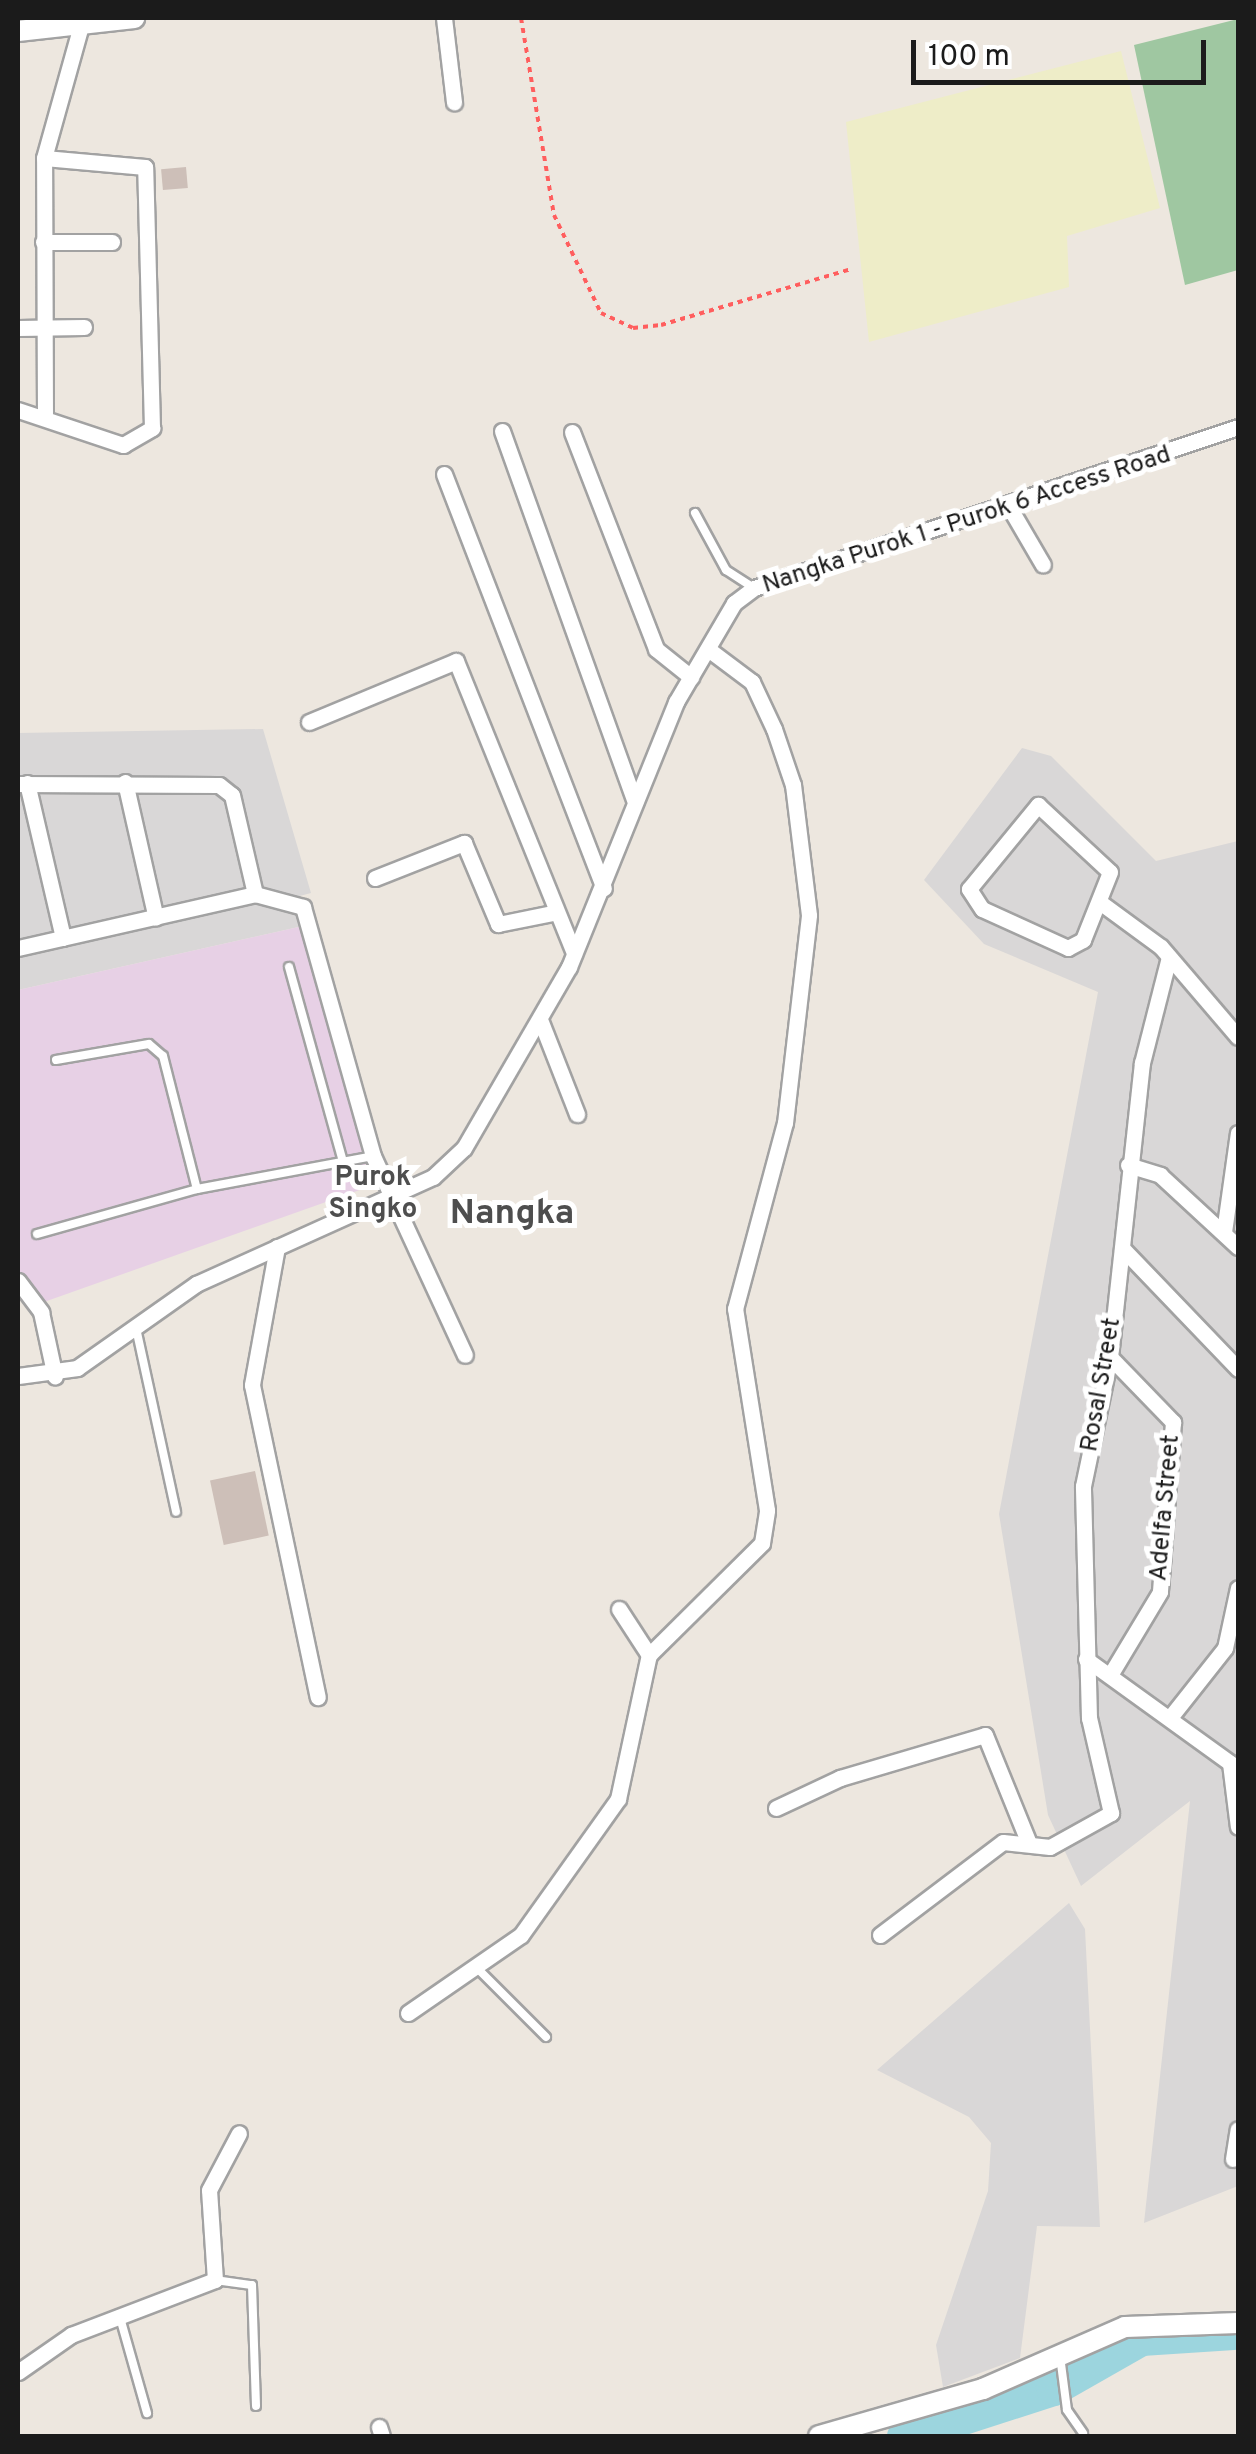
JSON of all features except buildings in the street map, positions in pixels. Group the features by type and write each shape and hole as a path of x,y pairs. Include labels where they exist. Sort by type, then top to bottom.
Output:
{"street":[{"path":"18,30 134,18"},
{"path":"444,18 454,102"},
{"path":"45,418 44,158 82,21"},
{"path":"18,410 123,445 152,428 146,167 44,158"},
{"path":"43,242 112,242"},
{"path":"18,328 84,327"},
{"name":"Nangka Purok 1 - Purok 6 Access Road","path":"55,1377 136,1328 196,1284 393,1195 464,1148 542,1022 604,888 634,800 691,676 724,616 754,588 1238,427"},
{"path":"502,430 634,800"},
{"path":"572,432 656,648 691,676"},
{"path":"444,474 604,888"},
{"path":"1008,504 1043,565"},
{"path":"408,2013 521,1935 618,1799 649,1655 762,1543 768,1510 734,1309 785,1123 809,916 793,785 774,729 752,682 708,649"},
{"path":"309,722 456,661 552,913 574,953"},
{"path":"125,782 156,918"},
{"path":"63,938 22,784 125,782 226,789 255,894"},
{"path":"1038,805 1108,865 1101,903 1083,940 1068,948 982,909 969,889 1038,805"},
{"path":"375,878 464,843 498,924 552,913"},
{"path":"18,948 255,894 304,908 373,1156 465,1355"},
{"path":"1101,903 1169,957 1237,1035"},
{"name":"Rosal Street","path":"1028,1841 1050,1847 1111,1813 1086,1660 1083,1486 1110,1357 1128,1166 1169,957"},
{"path":"542,1022 577,1114"},
{"path":"1224,1232 1238,1133"},
{"path":"1128,1166 1160,1174 1238,1247"},
{"path":"277,1247 252,1385 318,1697"},
{"path":"1123,1249 1238,1369"},
{"path":"18,1280 40,1312 55,1377 18,1376"},
{"name":"Adelfa Street","path":"1110,1357 1173,1422 1160,1592 1112,1672"},
{"path":"1172,1715 1224,1648 1238,1588"},
{"path":"619,1608 649,1655"},
{"path":"1086,1660 1112,1672 1234,1759 1238,1827"},
{"path":"776,1808 974,1734 992,1742 1028,1841 978,1857 880,1935"},
{"path":"1233,2158 1238,2129"},
{"path":"18,2372 119,2314 216,2280 209,2190 239,2134"},
{"path":"820,2436 1060,2360 1124,2327 1238,2323"}],"lane":[{"path":"695,513 726,570 754,588"},
{"path":"289,968 343,1162"},
{"path":"56,1060 149,1044 163,1056 197,1189"},
{"path":"37,1234 197,1189 373,1156"},
{"path":"136,1328 176,1512"},
{"path":"476,1968 546,2038"},
{"path":"216,2280 252,2284 256,2406"},
{"path":"119,2314 146,2413"},
{"path":"1060,2360 1062,2392 1083,2433"}],"path":[{"path":"521,18 554,215 601,313 634,328 661,325 851,269"}],"shaded area":[{"path":"263,729 311,893 292,898 303,926 18,990 18,733"},
{"path":"1022,748 1051,756 1156,861 1238,841 1238,2186 1144,2223 1190,1801 1081,1886 1048,1815 999,1514 1098,992 984,944 924,880"},
{"path":"303,926 371,1186 44,1302 18,1271 18,990"},
{"path":"1069,1903 1085,1929 1100,2227 1037,2226 1020,2358 943,2387 936,2345 988,2191 991,2143 969,2117 877,2070"}],"green space":[{"path":"1238,19 1238,270 1185,285 1134,45"},
{"path":"1121,51 1160,208 1067,236 1069,287 869,342 846,122"}],"waterway":[{"path":"904,2436 1053,2388 1141,2338 1233,2332"}],"district":[{"name":"Purok Singko","path":"373,1194"},
{"name":"Nangka","path":"512,1214"}]}
